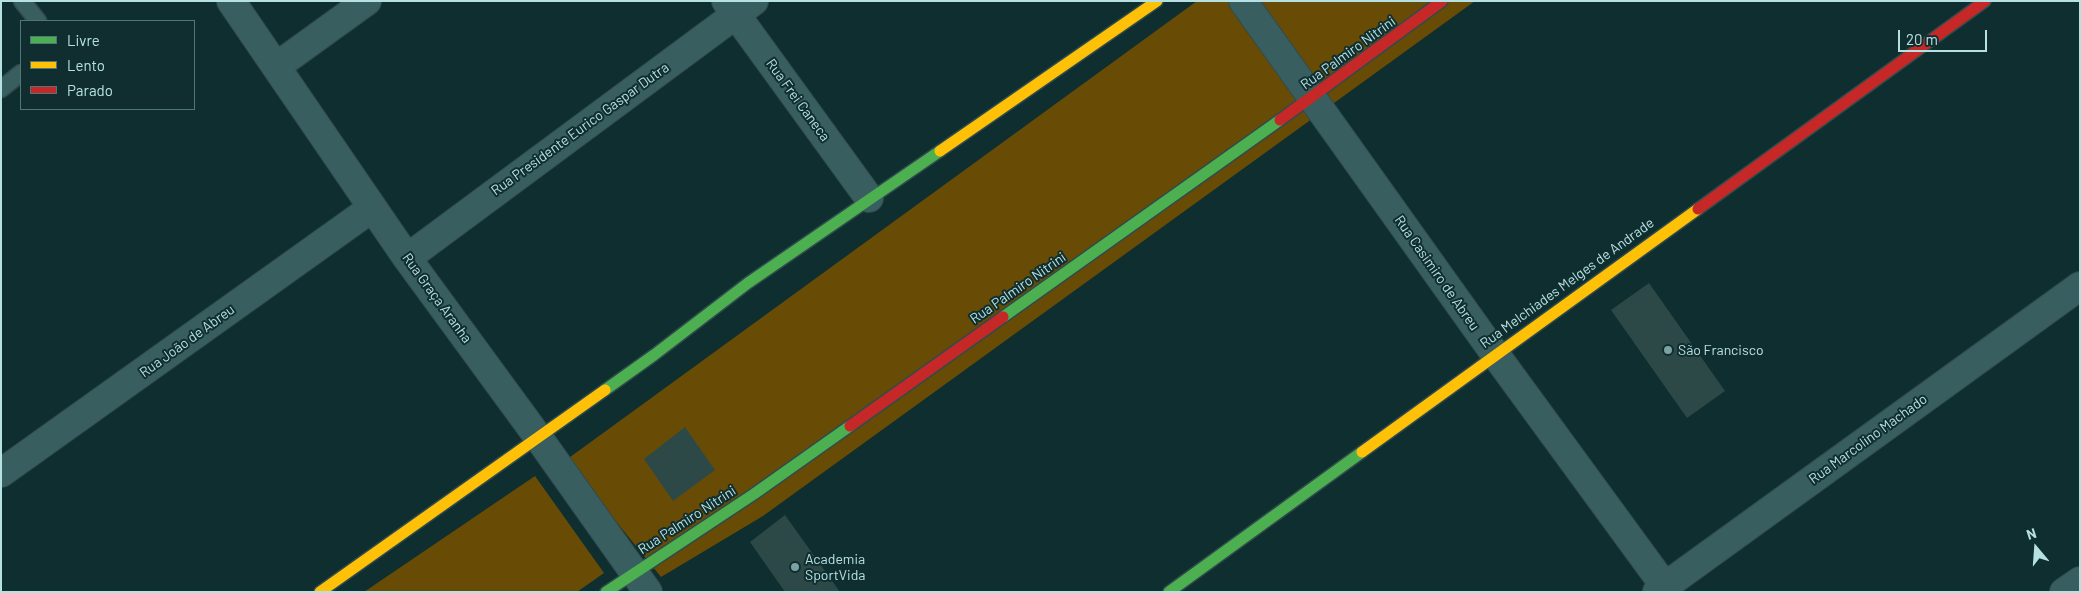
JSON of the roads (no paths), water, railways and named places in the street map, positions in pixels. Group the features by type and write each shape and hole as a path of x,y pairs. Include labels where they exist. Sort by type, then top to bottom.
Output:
{"street":[{"name":"Rua Graça Aranha","path":"231,1 407,258 538,436 641,582"},
{"path":"277,66 367,1"},
{"path":"320,592 654,355 748,283 1157,1"},
{"name":"Rua Casimiro de Abreu","path":"1243,1 1664,590"},
{"name":"Rua Palmiro Nitrini","path":"606,592 641,582 754,494 1312,97 1442,1"},
{"name":"Rua Melchiades Melges de Andrade","path":"1169,592 1984,1"},
{"name":"Rua Frei Caneca","path":"739,6 869,198"},
{"name":"Rua Presidente Eurico Gaspar Dutra","path":"407,258 739,6"},
{"name":"Rua João de Abreu","path":"1,473 372,208"},
{"name":"Rua Marcolino Machado","path":"1664,590 2080,286"},
{"path":"2064,592 2080,581"}],"lane":[{"path":"22,1 37,20"},
{"path":"1,88 20,74"}],"place":[{"name":"São Francisco","path":"1668,350"},
{"name":"Academia SportVida","path":"795,567"}]}
